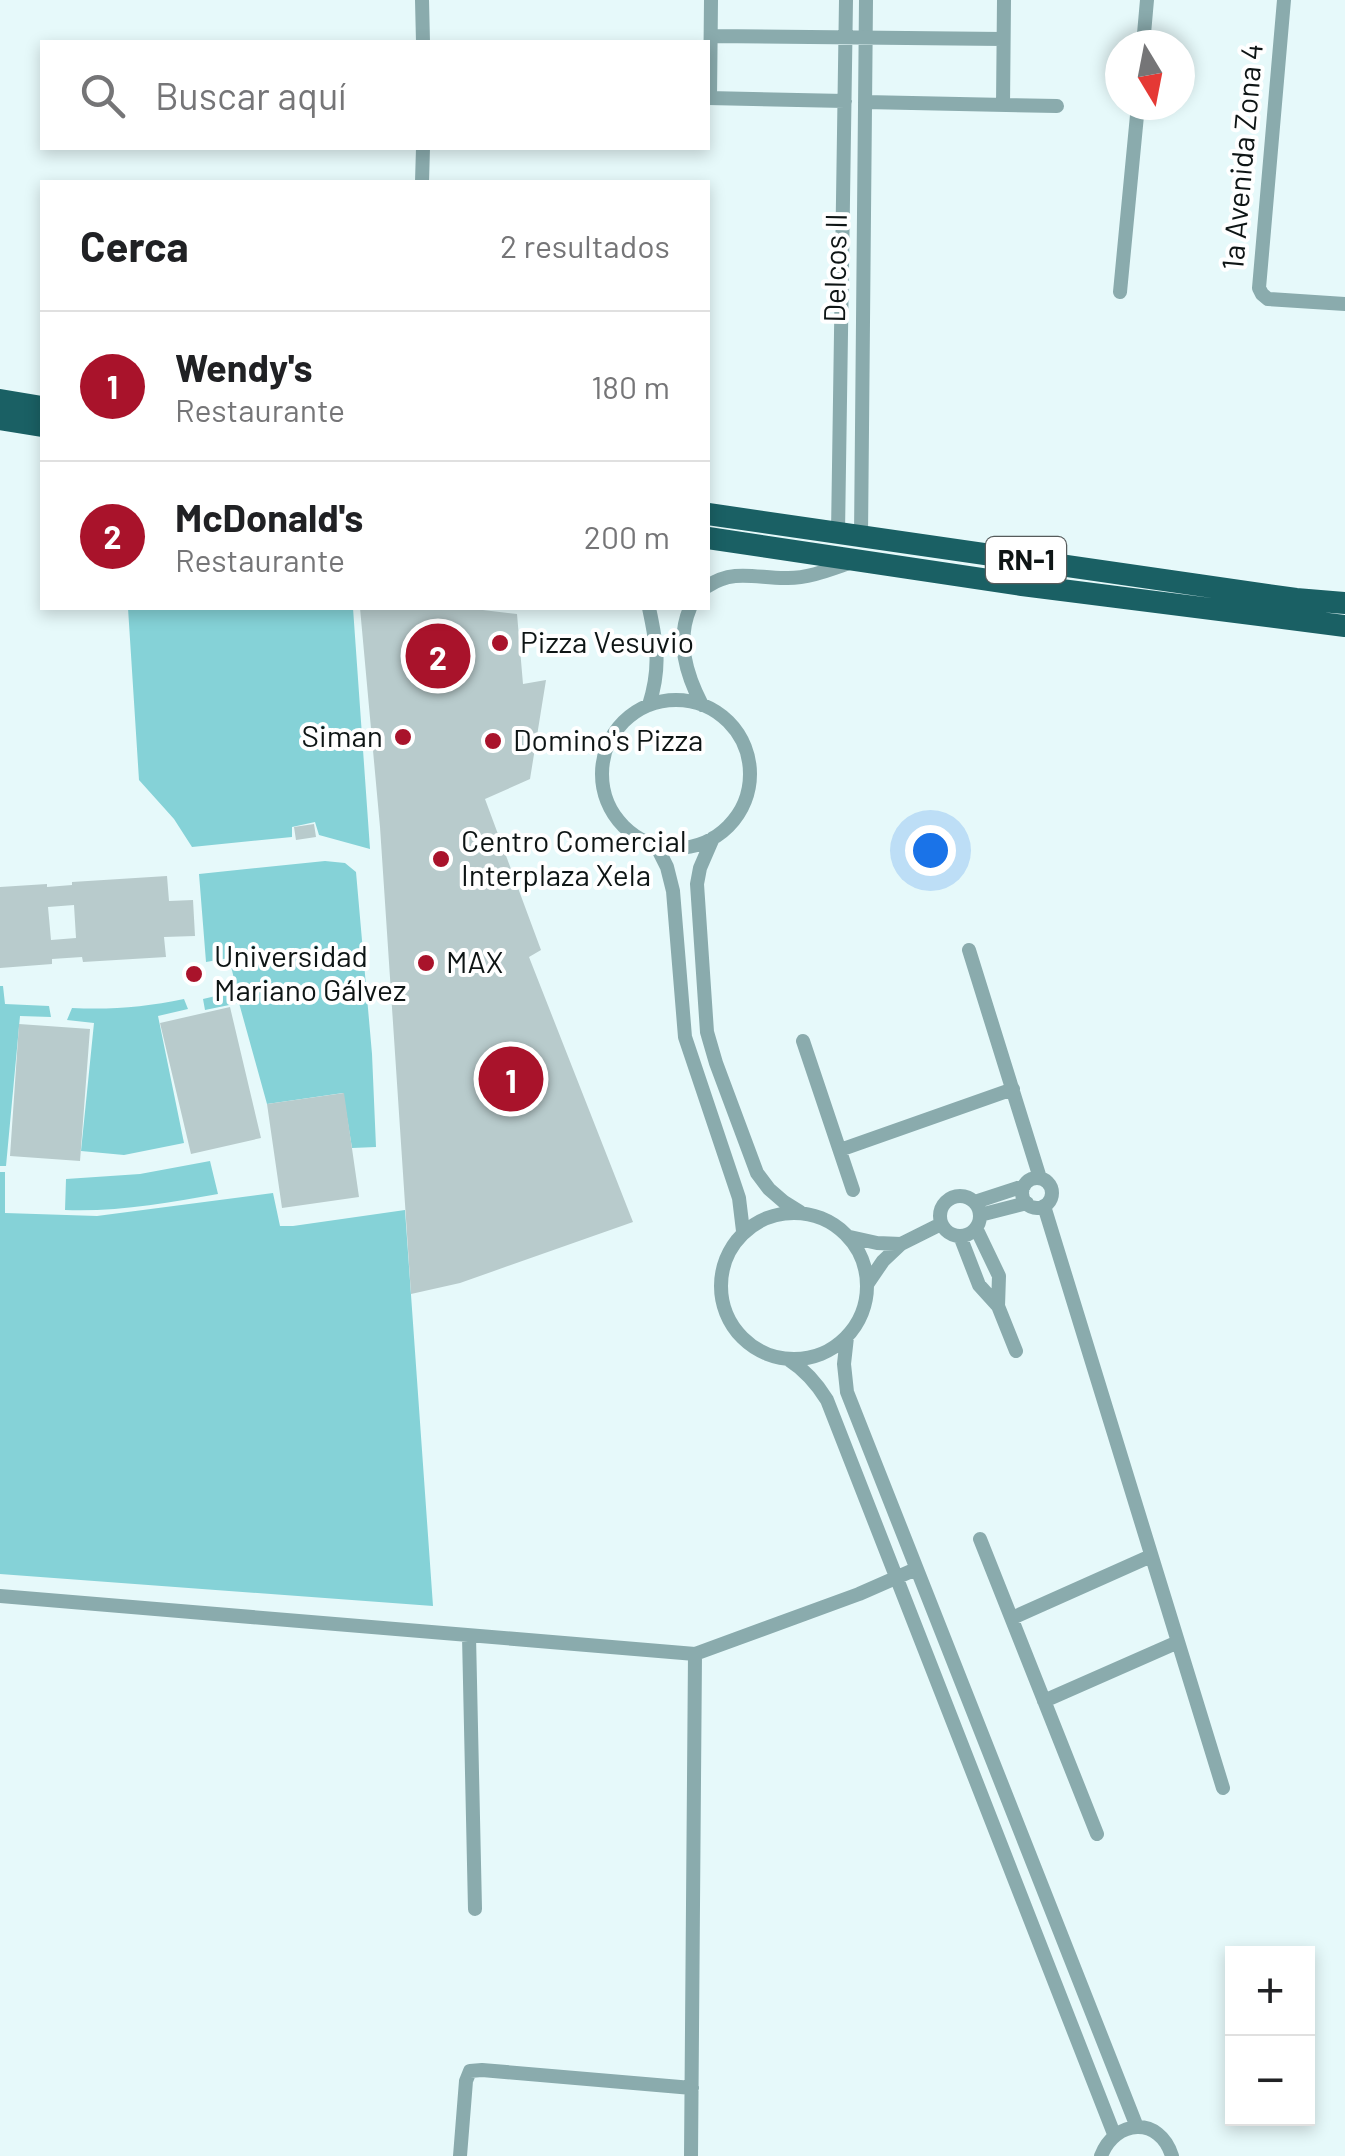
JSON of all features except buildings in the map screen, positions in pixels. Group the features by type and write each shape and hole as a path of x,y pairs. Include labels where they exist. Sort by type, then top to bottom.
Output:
{"highway":[{"path":"0,400 40,407"},
{"path":"0,420 40,426"},
{"name":"RN-1","path":"710,514 1283,598 1345,603"},
{"name":"RN-1","path":"710,538 1022,585 1345,626"}],"street":[{"path":"422,0 422,40"},
{"path":"710,67 711,0"},
{"name":"Delcos II","path":"846,0 849,535"},
{"name":"Delcos II","path":"849,535 866,0"},
{"path":"1003,104 1004,0"},
{"path":"1145,30 1148,0"},
{"name":"1a Avenida Zona 4","path":"1284,0 1259,288 1268,299 1345,304"},
{"path":"711,36 1003,39"},
{"path":"710,98 844,101"},
{"path":"865,102 1057,106"},
{"path":"1120,292 1137,120"},
{"path":"422,180 423,150"},
{"path":"710,585 737,574 802,577 857,560"},
{"path":"649,705 658,658 650,610"},
{"path":"689,610 684,659 690,683 702,704"},
{"path":"676,700 702,704 728,720 745,746 749,788 742,808 714,838 695,846 656,846 632,834 614,815 603,791 602,764 610,740 627,718 649,705 676,700"},
{"path":"714,838 697,884 707,1032 716,1063 758,1174 769,1190 801,1212 828,1220 850,1238 863,1259 868,1284"},
{"path":"656,846 673,891 685,1037 738,1198 743,1232"},
{"path":"969,950 1040,1178"},
{"path":"803,1041 853,1190"},
{"path":"840,1150 1013,1090"},
{"path":"998,1306 998,1276 977,1215 962,1196 949,1199 940,1210 941,1224 960,1236 972,1232 977,1215 1031,1179 1049,1182 1051,1200 1035,1208 1026,1203 1024,1186"},
{"path":"977,1215 1026,1203"},
{"path":"1044,1206 1222,1788"},
{"path":"801,1212 770,1216 743,1232 726,1254 720,1282 724,1310 738,1334 760,1351 788,1359 804,1370 827,1400 1114,2134"},
{"path":"788,1359 809,1358 830,1350 847,1337 862,1312 868,1284 883,1261 901,1244 941,1224"},
{"path":"960,1236 979,1285 998,1306 1016,1350"},
{"path":"850,1238 901,1244"},
{"path":"847,1337 847,1392 1138,2126"},
{"path":"980,1538 1097,1834"},
{"path":"1012,1618 1151,1556"},
{"path":"0,1596 695,1654 916,1569"},
{"path":"469,1636 475,1909"},
{"path":"1044,1701 1178,1642"},
{"path":"691,2156 695,1654"},
{"path":"460,2156 470,2071 692,2088"},
{"path":"1101,2156 1114,2134 1138,2126 1161,2136 1172,2156"}],"shaded area":[{"path":"128,610 353,610 370,849 319,835 315,822 292,827 292,837 192,847 174,819 139,780"},
{"path":"325,861 345,863 356,872 376,1147 352,1148 343,1093 267,1104 239,1003 205,1010 203,999 237,991 229,958 206,962 199,874"},
{"path":"0,986 5,1004 49,1006 51,1017 20,1016 6,1166 0,1166"},
{"path":"184,999 188,1009 158,1016 184,1143 124,1155 81,1151 94,1023 67,1020 72,1008 128,1007"},
{"path":"210,1161 218,1194 123,1208 65,1210 66,1179 140,1174"},
{"path":"0,1172 5,1172 5,1213 97,1216 273,1193 280,1226 405,1210 433,1606 0,1574"}],"place":[{"name":"Pizza Vesuvio","path":"500,643"},
{"name":"McDonald's","path":"438,656"},
{"name":"Siman","path":"403,737"},
{"name":"Domino's Pizza","path":"493,741"},
{"name":"Centro Comercial Interplaza Xela","path":"441,859"},
{"name":"MAX","path":"426,963"},
{"name":"Universidad Mariano Gálvez","path":"194,974"},
{"name":"Wendy's","path":"511,1079"}]}
